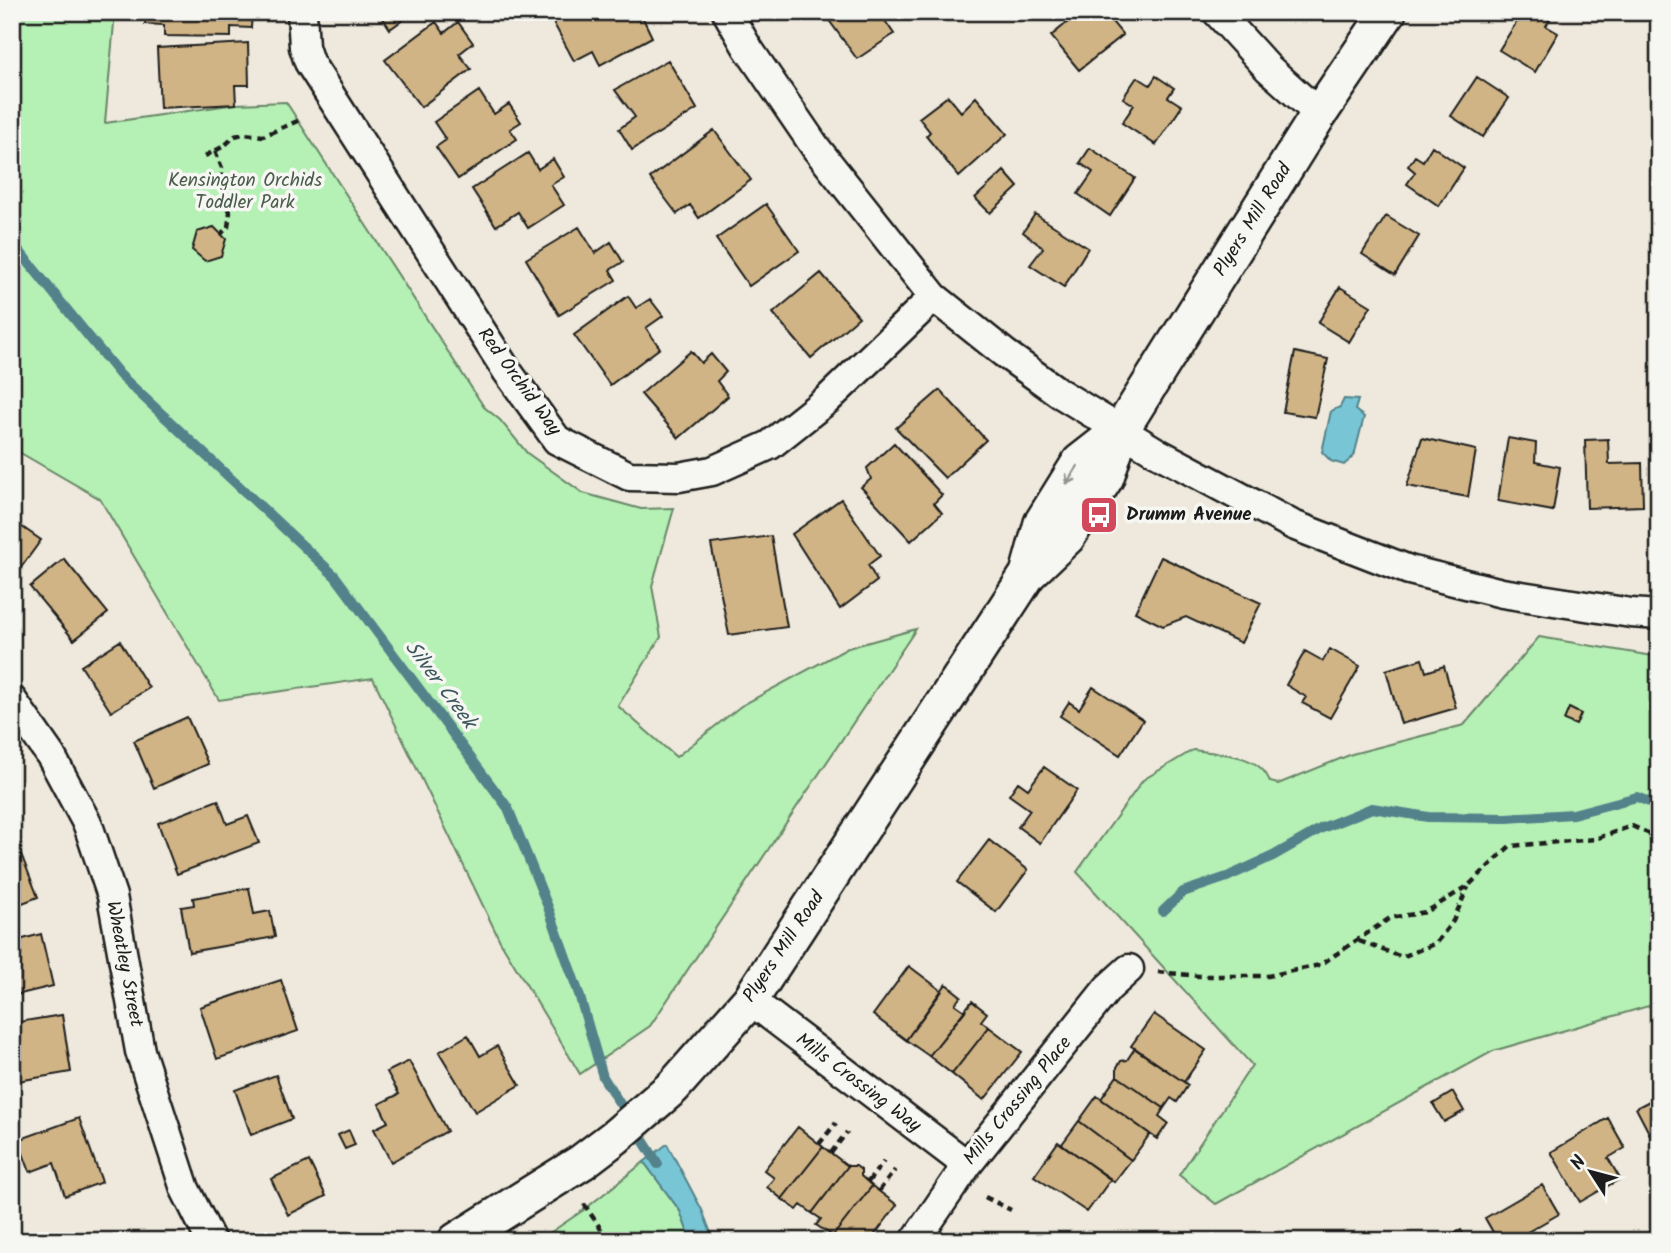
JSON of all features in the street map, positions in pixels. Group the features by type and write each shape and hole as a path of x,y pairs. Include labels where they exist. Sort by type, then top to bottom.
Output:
{"street":[{"name":"Red Orchid Way","path":"302,12 304,47 309,62 507,371 557,440 629,476 679,477 712,471 770,445 828,399 934,297"},
{"path":"727,12 747,47 817,148 934,297 1049,386 1158,453 1293,525 1409,570 1502,593 1659,615"},
{"path":"1217,12 1268,68 1319,114"},
{"name":"Plyers Mill Road","path":"456,1241 582,1162 598,1149 673,1087 750,1000 1028,574 1042,523 1080,462 1121,430 1319,114 1388,12"},
{"path":"1631,613 1659,603"},
{"name":"Wheatley Street","path":"12,700 51,755 88,825 112,896 141,1051 185,1189 211,1241"},
{"name":"Mills Crossing Place","path":"915,1241 967,1164 1108,988 1129,969"},
{"name":"Mills Crossing Way","path":"750,1000 967,1164"}],"path":[{"path":"205,156 235,136 263,136 302,118"},
{"path":"215,151 222,168 222,188 230,212 228,227 221,234"},
{"path":"1129,969 1199,976 1268,976 1320,965 1390,918 1426,912 1468,886 1510,846 1595,839 1632,826 1659,838"},
{"path":"1359,941 1402,957 1436,943 1453,921 1468,886"},
{"path":"819,1144 836,1123"},
{"path":"831,1153 847,1132"},
{"path":"868,1182 884,1161"},
{"path":"879,1191 895,1170"},
{"path":"985,1197 1011,1210"},
{"path":"584,1203 609,1241"}],"green space":[{"name":"Kensington Orchids Toddler Park","path":"12,12 115,12 105,123 236,104 286,102 484,407 500,420 527,453 583,493 641,509 674,508 652,586 661,637 618,706 676,757 741,706 848,648 916,629 650,1026 580,1074 500,941 373,678 219,700 100,499 12,448"},
{"path":"1539,637 1659,657 1659,1003 1493,1051 1216,1204 1179,1175 1252,1065 1077,872 1143,780 1193,750 1248,760 1265,772 1270,782 1278,784 1352,754 1464,725"},
{"path":"644,1162 680,1211 691,1241 538,1241 585,1209"}],"water":[{"path":"1344,399 1358,400 1355,410 1364,417 1354,456 1344,465 1331,461 1322,452 1331,411 1340,407"},
{"path":"667,1144 702,1210 714,1241 691,1241 680,1211 644,1162"}],"building":[{"path":"145,12 252,12 251,28 231,27 231,37 164,36 164,25 145,24"},
{"path":"379,12 414,12 390,29"},
{"path":"572,12 640,12 652,37 600,65 593,51 574,61 553,22"},
{"path":"823,12 879,12 894,34 857,59"},
{"path":"1080,12 1104,12 1123,35 1079,70 1051,36"},
{"path":"1523,12 1550,12 1553,14 1546,26 1558,33 1535,72 1499,50"},
{"path":"436,22 444,33 458,22 473,43 459,54 471,69 421,107 385,60"},
{"path":"248,43 249,85 235,85 236,104 160,108 157,48"},
{"path":"668,60 697,109 632,150 619,129 635,117 615,90"},
{"path":"1156,76 1174,88 1168,97 1182,106 1156,145 1122,123 1134,105 1123,98 1137,77 1150,85"},
{"path":"1477,77 1509,98 1483,137 1451,116"},
{"path":"479,91 494,114 509,104 521,122 510,129 517,139 458,179 436,147 446,140 434,122"},
{"path":"948,96 961,112 976,97 1007,134 959,177 926,136 930,132 919,118"},
{"path":"714,130 751,180 699,218 690,205 677,214 650,178"},
{"path":"1432,146 1464,168 1439,206 1407,184 1415,172 1408,166 1415,156 1423,161"},
{"path":"1090,148 1135,178 1110,216 1078,194 1093,172 1080,163"},
{"path":"528,153 538,169 553,159 564,177 551,185 564,205 528,228 518,212 496,226 472,189"},
{"path":"1004,171 1018,187 990,213 975,198"},
{"path":"766,204 799,251 749,286 716,239"},
{"path":"1035,214 1088,248 1064,287 1030,265 1043,248 1023,232"},
{"path":"1386,216 1419,236 1395,275 1362,254"},
{"path":"214,227 226,239 221,256 205,261 192,250 197,232"},
{"path":"579,227 595,253 611,242 623,262 610,270 616,280 559,315 526,259"},
{"path":"821,273 859,317 811,358 773,313"},
{"path":"1340,287 1371,306 1349,342 1318,323"},
{"path":"628,296 636,308 650,299 663,316 646,328 660,348 610,385 574,335"},
{"path":"691,351 701,363 711,354 726,372 717,381 728,396 679,438 641,394"},
{"path":"1295,352 1328,359 1315,417 1283,412"},
{"path":"940,390 986,440 945,478 896,428"},
{"path":"1422,438 1476,450 1468,497 1407,486"},
{"path":"1508,438 1536,443 1535,462 1560,467 1553,511 1498,501"},
{"path":"1608,439 1609,464 1642,463 1643,506 1587,508 1585,440"},
{"path":"894,443 942,495 934,503 942,513 911,541 861,487 871,479 867,468"},
{"path":"841,499 880,556 868,565 877,581 840,609 792,534"},
{"path":"12,520 41,540 17,573 12,569"},
{"path":"771,536 787,627 729,635 711,544"},
{"path":"1161,557 1261,603 1241,643 1186,617 1163,626 1135,612"},
{"path":"64,559 108,613 74,640 30,587"},
{"path":"120,641 149,688 111,712 81,666"},
{"path":"1330,649 1360,666 1330,718 1302,703 1306,697 1286,685 1305,651 1323,661"},
{"path":"1422,659 1426,672 1444,666 1456,708 1401,724 1386,670"},
{"path":"1093,687 1143,720 1120,755 1060,716 1069,702 1079,709"},
{"path":"1569,708 1581,714 1576,725 1564,720"},
{"path":"187,717 208,764 154,788 134,741"},
{"path":"1044,767 1077,790 1040,843 1018,827 1030,810 1009,795 1018,782 1028,789"},
{"path":"218,800 227,824 248,816 259,843 177,874 158,823"},
{"path":"15,839 38,897 12,907 12,840"},
{"path":"989,840 1028,870 996,912 957,882"},
{"path":"249,888 254,914 270,911 275,937 189,952 181,907 194,905 193,898"},
{"path":"41,934 53,986 12,996 12,942"},
{"path":"909,966 942,991 906,1040 873,1015"},
{"path":"281,980 298,1031 217,1059 200,1007"},
{"path":"946,984 961,996 955,1004 965,1011 929,1056 906,1040"},
{"path":"972,1001 987,1013 981,1021 989,1027 952,1074 929,1056"},
{"path":"1154,1014 1206,1050 1184,1082 1131,1046"},
{"path":"62,1015 71,1072 12,1082 12,1023"},
{"path":"989,1027 1022,1052 984,1100 952,1074"},
{"path":"468,1035 480,1056 497,1046 520,1085 475,1112 439,1052"},
{"path":"1135,1048 1188,1085 1177,1102 1171,1098 1164,1108 1117,1076 1117,1067 1121,1061 1127,1060"},
{"path":"409,1061 447,1131 391,1162 374,1129 388,1122 379,1104 399,1094 387,1072"},
{"path":"276,1075 292,1119 251,1135 235,1090"},
{"path":"1117,1076 1164,1108 1159,1116 1168,1123 1157,1139 1101,1099"},
{"path":"1453,1092 1464,1111 1444,1122 1433,1104"},
{"path":"1097,1096 1150,1134 1131,1160 1079,1121"},
{"path":"1659,1096 1659,1152 1636,1108"},
{"path":"79,1118 102,1182 65,1196 54,1163 30,1172 18,1140"},
{"path":"1608,1118 1625,1148 1608,1158 1620,1179 1580,1202 1551,1152"},
{"path":"1079,1121 1131,1160 1114,1182 1062,1144"},
{"path":"798,1127 823,1147 782,1199 767,1187 774,1178 764,1170"},
{"path":"349,1130 355,1145 345,1149 338,1135"},
{"path":"1058,1142 1111,1179 1087,1212 1034,1176"},
{"path":"823,1147 848,1166 812,1213 801,1205 797,1210 782,1199"},
{"path":"309,1161 326,1196 288,1215 271,1179"},
{"path":"848,1166 856,1166 861,1170 861,1176 872,1186 833,1236 816,1225 821,1219 812,1213"},
{"path":"1542,1185 1559,1214 1512,1241 1498,1241 1485,1218"},
{"path":"872,1186 897,1205 870,1241 839,1241 833,1236"},
{"path":"1461,1230 1467,1241 1441,1241"}],"waterway":[{"name":"Silver Creek","path":"12,242 120,375 335,576 508,808 579,994 603,1077 658,1164"},
{"path":"1163,911 1183,892 1227,877 1273,856 1322,828 1372,808 1428,817 1507,818 1573,814 1637,797 1656,805 1659,800"}],"place":[{"name":"Drumm Avenue","path":"1099,515"}]}
